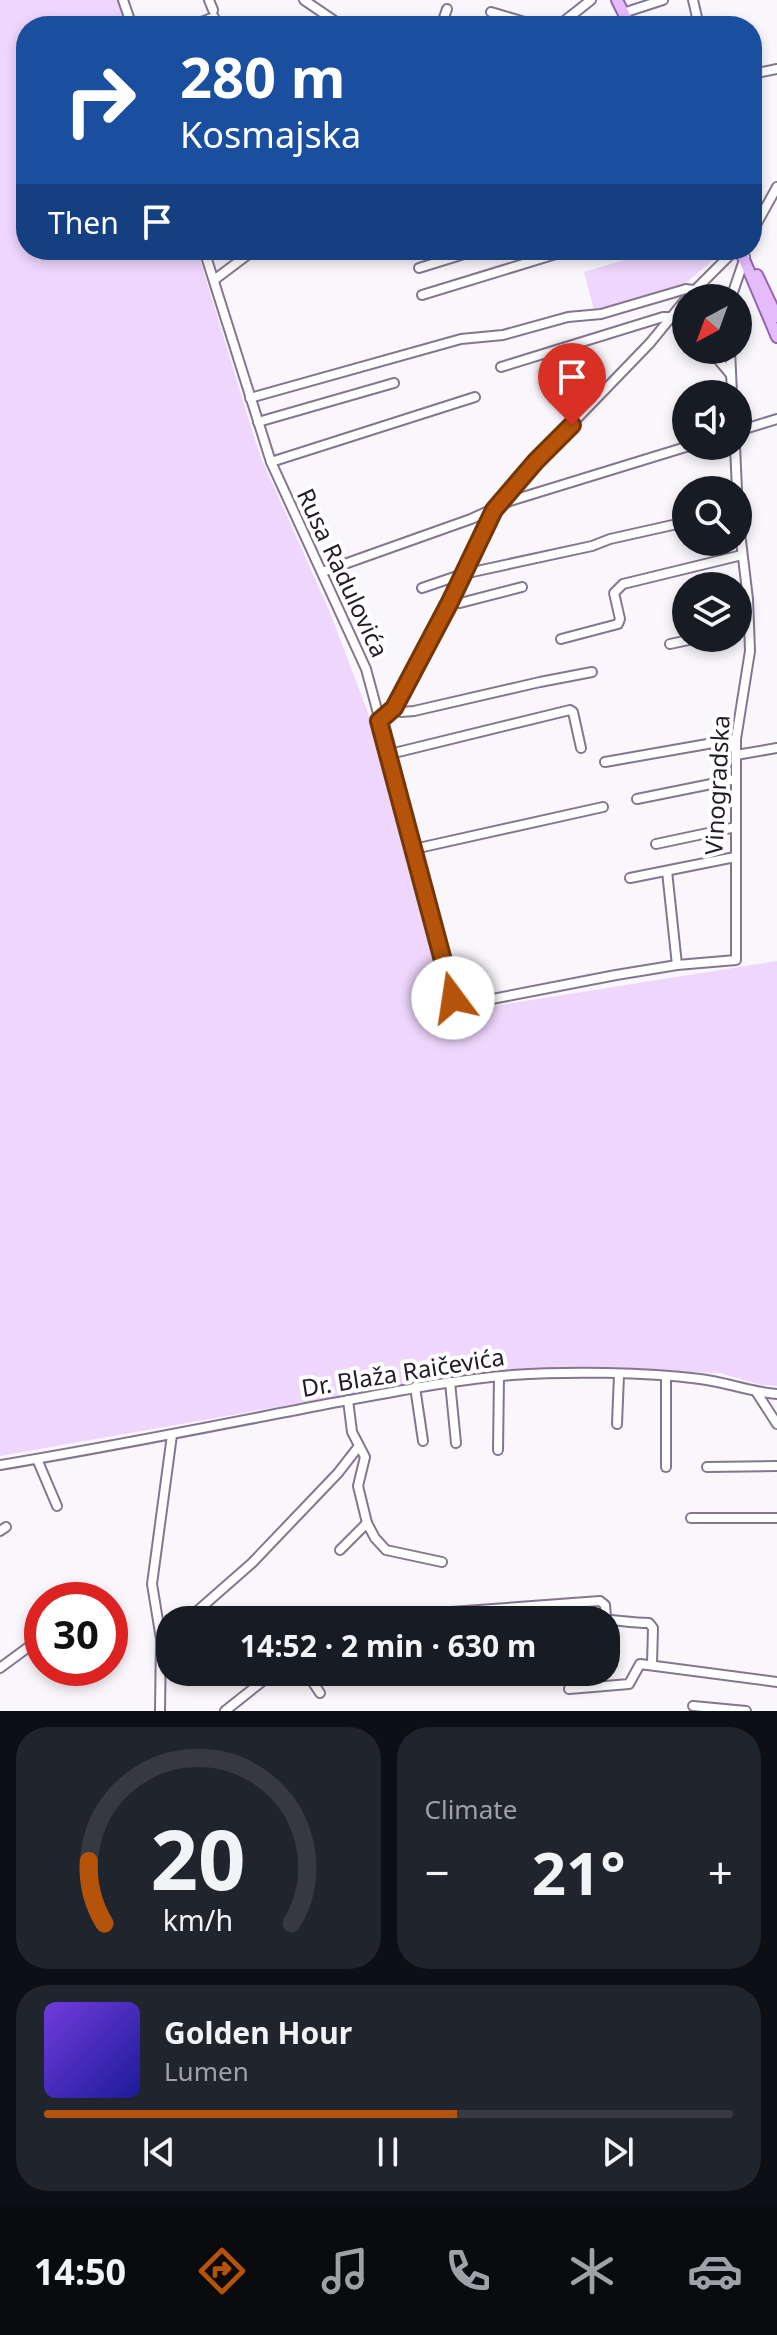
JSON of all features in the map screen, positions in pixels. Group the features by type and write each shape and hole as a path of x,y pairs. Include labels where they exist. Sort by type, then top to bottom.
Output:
{"main road":[{"path":"617,0 625,16"},
{"path":"738,260 777,337"},
{"path":"741,260 759,277 777,317"}],"street":[{"path":"304,0 326,16"},
{"path":"571,16 591,0"},
{"path":"623,13 663,0"},
{"path":"445,16 447,9"},
{"path":"491,12 504,16"},
{"path":"762,216 777,187"},
{"name":"Rusa Radulovića","path":"207,260 271,462 361,656 390,754 453,998 461,1005 677,965"},
{"path":"214,280 241,260"},
{"path":"419,268 445,260"},
{"path":"422,295 536,260"},
{"path":"702,284 727,260"},
{"path":"732,284 734,260"},
{"path":"250,398 461,339 503,335 568,317 601,314 672,293"},
{"path":"501,367 672,316"},
{"path":"379,721 394,708 494,510 536,461 672,320"},
{"path":"722,364 731,375"},
{"path":"731,364 731,380"},
{"path":"258,422 394,383"},
{"path":"271,462 475,397"},
{"path":"752,427 777,419"},
{"path":"322,572 494,510 510,501 672,451"},
{"path":"422,588 463,574 672,525"},
{"path":"561,639 618,624 620,619 614,593 623,584 738,556"},
{"path":"450,602 460,603 522,587"},
{"name":"Vinogradska","path":"677,965 736,960 736,739 748,652"},
{"path":"394,708 401,712 414,711 592,672"},
{"path":"390,754 570,710 581,748"},
{"path":"605,762 736,739"},
{"path":"736,755 777,748"},
{"path":"637,799 736,779"},
{"path":"414,849 603,807"},
{"path":"656,844 736,827"},
{"path":"630,878 735,857"},
{"path":"667,871 677,965"},
{"path":"617,1424 619,1375"},
{"name":"Dr. Blaža Raičevića","path":"0,1465 415,1387 499,1377 619,1375 713,1381 757,1393 777,1394"},
{"path":"498,1450 499,1377"},
{"path":"666,1378 666,1467"},
{"path":"450,1382 456,1443"},
{"path":"415,1387 423,1441"},
{"path":"757,1393 777,1424"},
{"path":"348,1400 350,1426 366,1459 358,1486 367,1523 386,1550 442,1562"},
{"path":"158,1606 152,1584 172,1435"},
{"path":"203,1606 252,1563 338,1473 359,1446"},
{"path":"37,1459 57,1506"},
{"path":"707,1467 777,1466"},
{"path":"691,1518 777,1518"},
{"path":"340,1550 367,1523"},
{"path":"532,1606 600,1601 605,1606"},
{"path":"620,1623 652,1625 649,1664"},
{"path":"0,1668 24,1651"},
{"path":"569,1689 629,1684 637,1666 649,1664 777,1682"},
{"path":"160,1711 162,1686"},
{"path":"225,1711 236,1708 259,1686"},
{"path":"315,1686 320,1693"},
{"path":"693,1706 746,1711"}],"shaded area":[{"path":"0,0 120,0 125,16 16,16 16,260 200,260 260,456 329,610 378,739 454,1009 475,1009 777,961 777,1386 761,1385 720,1373 568,1368 452,1376 0,1456"},
{"path":"624,260 713,260 686,283 672,284 672,287 594,310 584,272"}],"route":[{"path":"453,998 379,721 394,708 494,510 572,425"}]}
